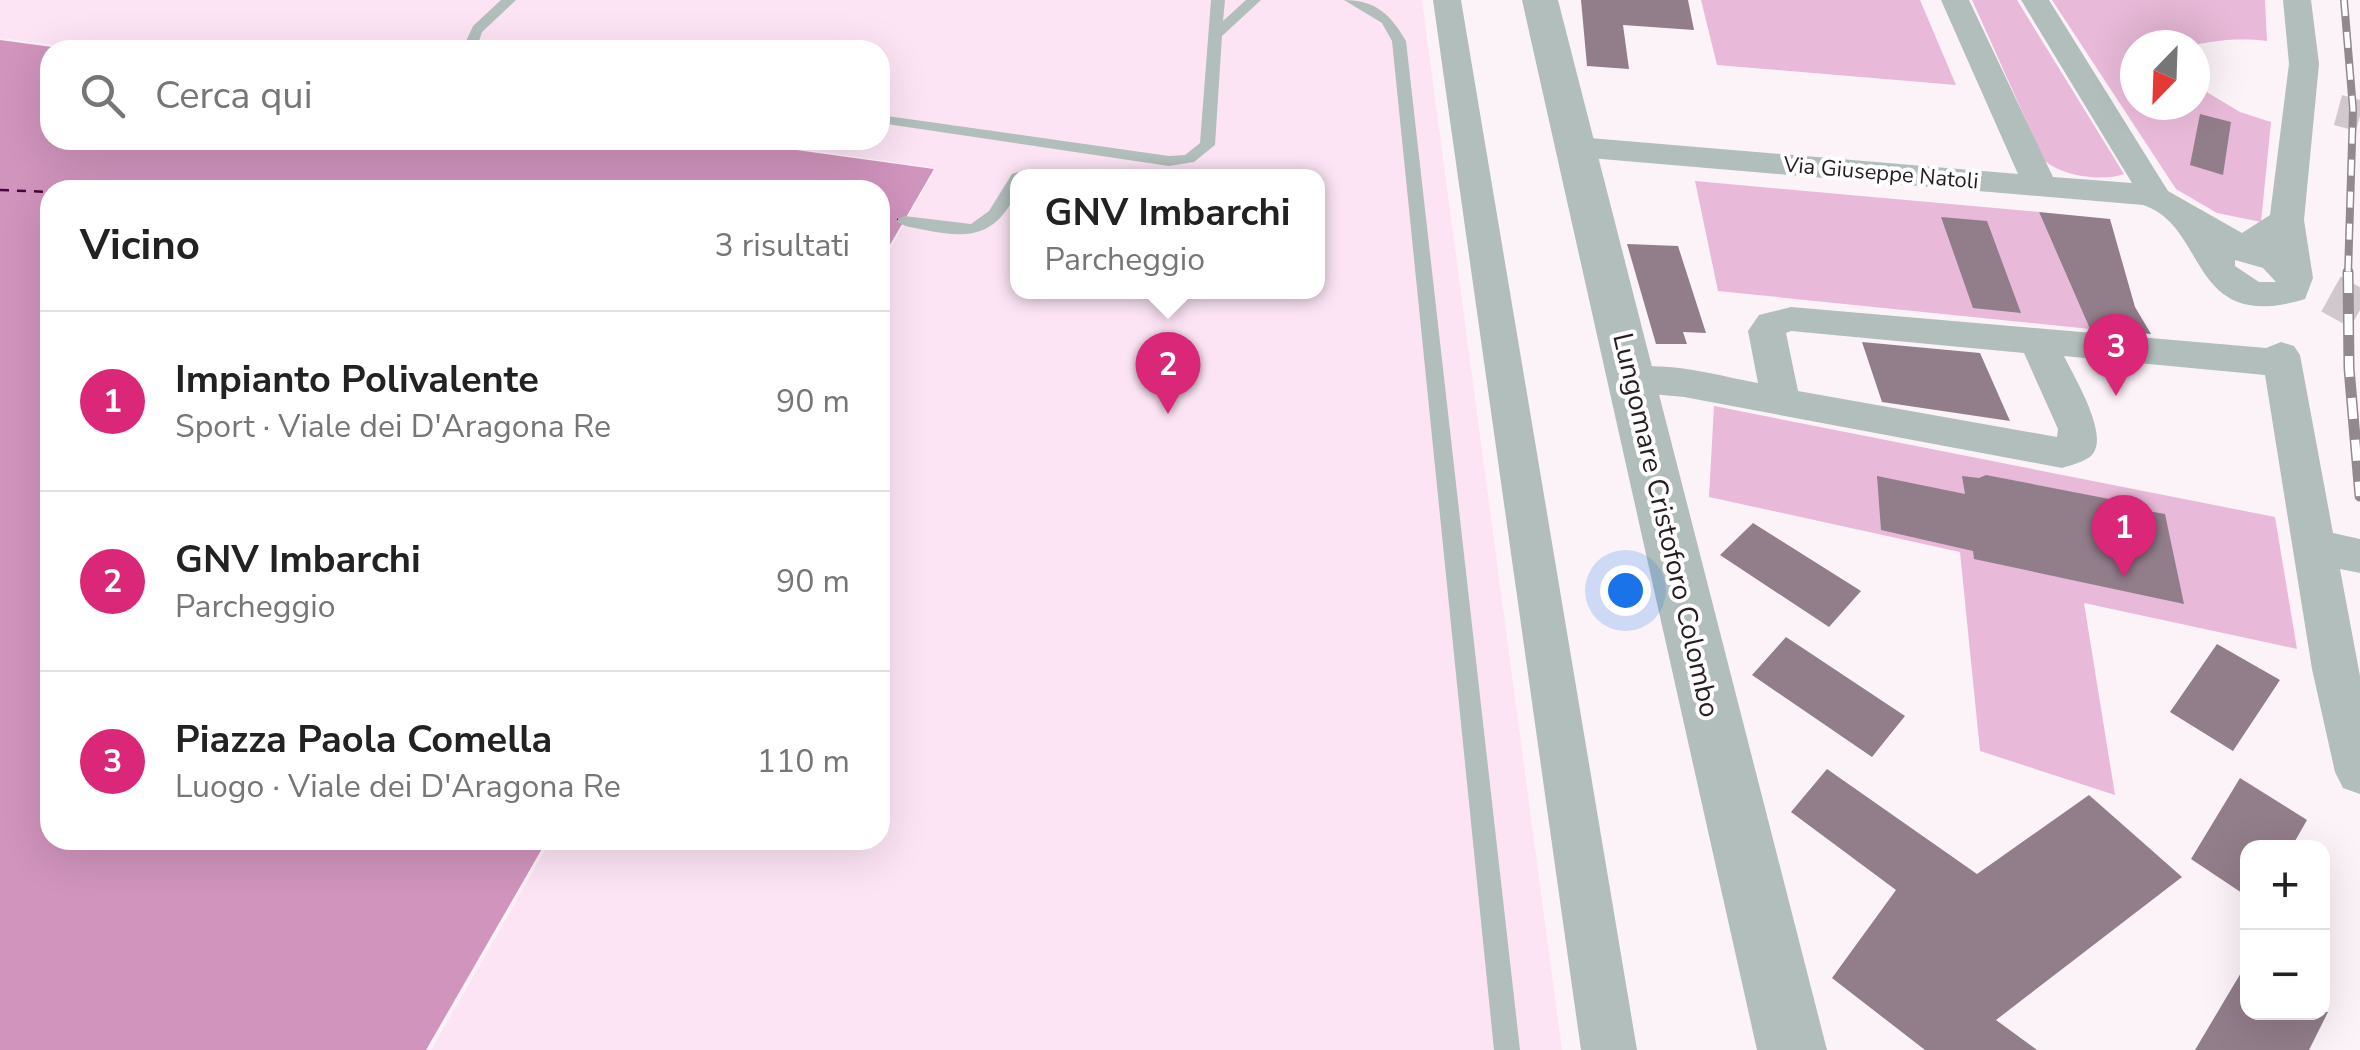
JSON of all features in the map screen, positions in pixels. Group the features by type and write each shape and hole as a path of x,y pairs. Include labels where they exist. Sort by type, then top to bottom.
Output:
{"street":[{"path":"1448,0 1609,1050"},
{"name":"Lungomare Cristoforo Colombo","path":"1540,0 1792,1050"},
{"path":"1955,0 2041,187"},
{"path":"2035,0 2147,179 2166,204 2226,262 2282,359 2312,546 2347,672 2360,772"},
{"path":"2282,359 2304,287 2287,220 2304,64 2297,0"},
{"path":"2302,101 2338,110"},
{"name":"Via Giuseppe Natoli","path":"1578,147 2041,187 2166,204"},
{"path":"2226,262 2287,220"},
{"path":"2226,262 2234,284 2260,294 2304,287"},
{"path":"1781,403 1766,338 1767,331 1780,320 2282,359"},
{"path":"1631,381 1684,382 2062,452 2077,445 2078,429 2038,341"},
{"path":"2312,546 2360,556"}],"lane":[{"path":"469,40 509,0"},
{"path":"890,120 1169,161 1198,156 1206,145 1218,0"},
{"path":"1218,33 1254,0"},
{"path":"1350,0 1387,20 1399,41 1507,1050"},
{"path":"1022,169 1036,142"},
{"path":"904,220 960,230 983,226 999,214 1010,193"}],"shaded area":[{"path":"0,0 1422,0 1562,1050 431,1050 545,850 890,850 890,249 936,168 808,150 890,150 890,40 40,40 40,44 0,38"},
{"path":"1701,0 1920,0 1956,85 1717,65"},
{"path":"1972,0 2017,0 2124,174 2082,176 2044,160"},
{"path":"2052,0 2265,0 2267,41 2210,42 2210,30 2120,30 2120,104"},
{"path":"0,40 40,45 40,150 796,150 934,169 890,245 890,180 40,180 40,850 541,850 426,1050 0,1050"},
{"path":"2210,94 2240,112 2271,122 2261,222 2217,213 2176,189 2131,120 2210,120"},
{"path":"1695,181 2039,212 2090,329 1718,291"},
{"path":"1714,406 2275,517 2297,649 2084,603 2115,795 1980,751 1960,552 1709,497"}],"building":[{"path":"1581,0 1688,0 1694,30 1623,25 1629,69 1587,66"},
{"path":"2210,117 2231,122 2223,175 2190,165 2199,120 2210,120"},
{"path":"2039,212 2110,219 2135,307 2151,334 2090,329"},
{"path":"1941,217 1987,221 2021,313 1973,308"},
{"path":"1627,244 1678,246 1706,333 1683,332 1687,344 1656,344"},
{"path":"1862,342 1980,353 2010,421 1882,402"},
{"path":"1986,475 2140,505 2165,514 2184,604 1974,559 1973,551 1881,530 1877,476 1965,494 1962,476"},
{"path":"1753,523 1861,591 1829,627 1720,555"},
{"path":"1786,637 1905,716 1872,757 1752,675"},
{"path":"2217,644 2280,680 2233,751 2170,712"},
{"path":"1827,769 1977,874 2089,795 2182,877 1996,1020 2037,1050 1925,1050 1832,978 1896,890 1791,812"},
{"path":"2240,778 2307,820 2296,840 2240,840 2240,892 2191,859"},
{"path":"2240,974 2240,1020 2324,1020 2309,1050 2195,1050"}],"ferry route":[{"path":"0,190 40,192"},
{"path":"890,220 898,220"}],"tunnel":[{"path":"2338,110 2360,116"},
{"path":"2331,294 2360,310"}],"railway":[{"path":"2344,0 2353,109 2348,274"},
{"path":"2348,274 2349,368 2360,496"}],"place":[{"name":"Piazza Paola Comella","path":"2116,396"},
{"name":"GNV Imbarchi","path":"1168,414"},
{"name":"Impianto Polivalente","path":"2124,577"}]}
